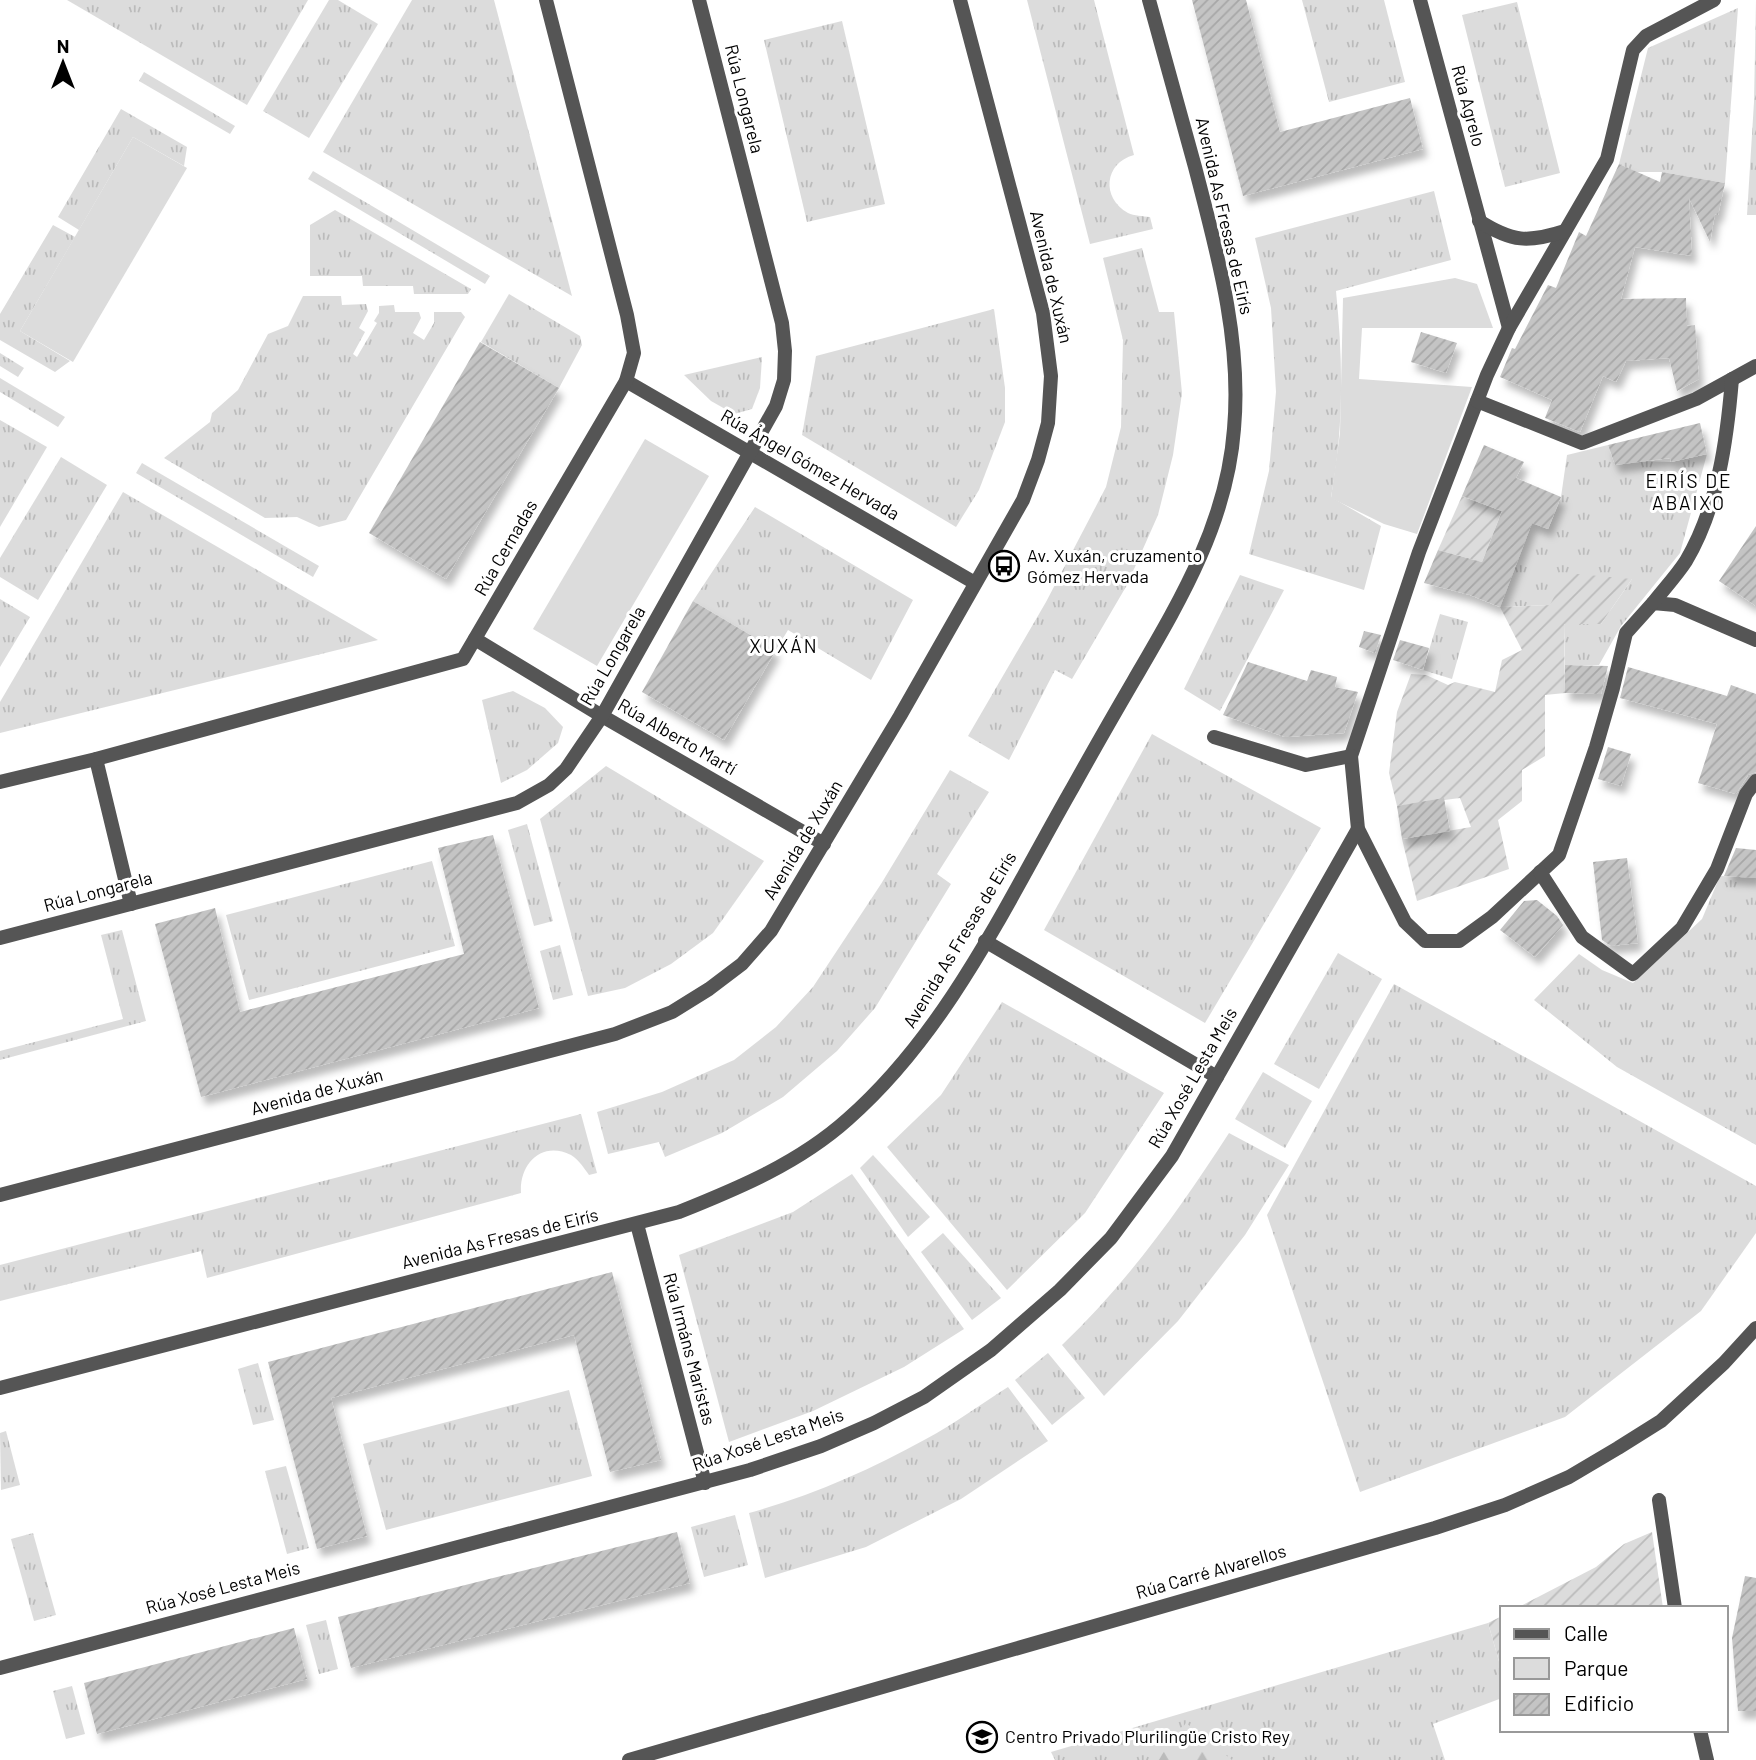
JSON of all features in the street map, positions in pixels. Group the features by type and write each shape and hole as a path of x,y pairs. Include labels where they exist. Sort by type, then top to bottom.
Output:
{"street":[{"name":"Rúa Cernadas","path":"0,782 96,759 463,659 626,381 634,353 627,315 546,0"},
{"name":"Rúa Longarela","path":"0,937 517,803 549,785 566,769 602,716 751,453 776,406 784,380 782,323 699,0"},
{"name":"Avenida de Xuxán","path":"0,1195 615,1034 672,1013 709,989 742,964 771,931 1023,499 1048,423 1051,376 1043,313 960,0"},
{"name":"Avenida As Fresas de Eirís","path":"0,1388 679,1212 742,1187 809,1150 849,1119 921,1042 985,941 1172,618 1218,514 1227,479 1234,432 1236,392 1233,341 1227,304 1210,226 1149,0"},
{"name":"Rúa Agrelo","path":"1420,0 1509,328"},
{"path":"1714,0 1646,36 1633,50 1607,159 1509,328 1477,401 1419,552 1351,756 1358,829 1405,922 1425,941 1459,941 1492,917 1559,855 1613,688 1626,633 1685,562 1703,527 1721,468 1732,379"},
{"path":"1479,221 1516,239 1540,239 1565,232"},
{"path":"1477,401 1582,443 1696,399 1756,366"},
{"name":"Rúa Ángel Gómez Hervada","path":"626,381 975,583"},
{"path":"1653,603 1675,605 1756,640"},
{"name":"Rúa Alberto Martí","path":"475,639 824,844"},
{"path":"1214,737 1306,765 1351,756"},
{"path":"96,759 131,904"},
{"path":"1540,872 1581,937 1633,974 1682,928 1717,869 1746,794 1756,781"},
{"name":"Rúa Xosé Lesta Meis","path":"0,1668 705,1483 821,1446 924,1397 991,1350 1060,1290 1111,1238 1172,1156 1358,829"},
{"path":"985,941 1217,1077"},
{"name":"Rúa Irmáns Maristas","path":"637,1224 705,1483"},
{"name":"Rúa Carré Alvarellos","path":"629,1760 1435,1528 1505,1505 1569,1477 1661,1421 1724,1363 1756,1328"},
{"path":"1659,1500 1675,1606"},
{"path":"1700,1732 1707,1760"}],"green space":[{"path":"67,0 308,0 247,105"},
{"path":"329,0 338,0 378,24 309,138 263,111"},
{"path":"412,0 494,0 572,296 323,152"},
{"path":"1027,0 1094,0 1134,155 1117,165 1112,173 1110,190 1119,207 1128,213 1150,217 1153,229 1090,244"},
{"path":"1302,0 1384,0 1405,82 1329,102"},
{"path":"1756,0 1756,215 1747,215 1754,102"},
{"path":"1517,2 1560,173 1505,187 1462,15"},
{"path":"1738,8 1725,183 1662,172 1636,172 1619,164 1648,48"},
{"path":"842,21 885,204 807,222 764,40"},
{"path":"144,72 235,126 230,134 139,81"},
{"path":"121,109 187,147 184,166 133,137 79,230 58,217"},
{"path":"133,137 187,168 73,362 20,331"},
{"path":"313,171 490,276 485,284 308,179"},
{"path":"1434,191 1451,260 1336,291 1341,394 1331,497 1381,526 1364,590 1249,554 1269,471 1276,392 1271,308 1255,238"},
{"path":"335,210 471,289 468,294 414,294 413,286 363,286 362,276 310,276 310,225"},
{"path":"53,225 75,237 20,331 70,361 55,372 0,340 0,314"},
{"path":"1142,248 1159,312 1174,312 1182,393 1173,455 1158,515 1127,585 1072,679 1055,670 1009,760 968,736 1046,602 1106,487 1121,427 1123,340 1103,258"},
{"path":"1455,278 1477,284 1493,328 1362,328 1359,379 1472,387 1417,534 1384,524 1331,498 1340,433 1343,298"},
{"path":"509,294 580,336 582,345 559,388 481,342"},
{"path":"303,296 341,296 342,305 366,304 368,311 359,328 365,332 353,354 357,357 377,323 374,321 379,313 379,306 394,305 395,312 419,312 421,318 413,333 424,340 434,323 434,312 461,312 465,317 346,520 319,527 297,517 265,518 164,458 210,422 212,413 238,390 268,334 288,326"},
{"path":"994,309 1005,388 1005,422 979,490 956,527 802,435 816,356"},
{"path":"0,353 24,368 18,377 0,366"},
{"path":"762,357 760,388 752,409 734,414 711,401 684,375"},
{"path":"0,378 65,417 58,427 0,392"},
{"path":"0,420 47,447 0,527"},
{"path":"645,439 709,476 597,666 533,629"},
{"path":"1608,445 1615,465 1642,461 1671,462 1707,454 1680,553 1621,626 1599,665 1565,665 1564,624 1601,624 1632,579 1550,605 1500,607 1502,511 1548,529 1561,497 1567,455"},
{"path":"61,457 107,485 38,600 0,577 0,558"},
{"path":"142,463 319,566 313,577 136,473"},
{"path":"123,492 378,640 0,733 0,702"},
{"path":"1462,496 1502,511 1482,562 1438,550"},
{"path":"755,507 913,600 871,680 788,630 776,650 693,601"},
{"path":"1566,573 1632,579 1601,624 1564,624 1565,693 1545,695 1545,756 1522,770 1522,801 1498,820 1509,869 1417,901 1402,839 1471,827 1460,798 1397,806 1389,773 1397,712 1411,674 1426,675 1448,685 1455,682 1495,692 1502,660 1522,650 1500,607 1550,605"},
{"path":"1240,575 1284,590 1220,711 1184,689"},
{"path":"0,599 30,617 0,667"},
{"path":"1440,614 1468,622 1452,679 1423,670"},
{"path":"513,691 545,708 563,727 558,743 527,770 501,783 482,700"},
{"path":"1152,734 1321,828 1205,1023 1044,930"},
{"path":"606,766 764,861 713,933 671,964 625,988 588,996 540,819"},
{"path":"950,770 989,792 937,874 951,884 875,1008 837,1051 783,1097 722,1133 665,1157 659,1142 608,1154 597,1112 662,1092 734,1060 776,1027 813,987 881,884"},
{"path":"527,824 553,921 534,926 508,830"},
{"path":"432,861 455,946 249,1000 226,915"},
{"path":"1720,876 1756,877 1756,1145 1617,1067 1534,1000 1579,954 1602,970 1633,983 1702,919"},
{"path":"122,930 146,1021 0,1060 0,1051 123,1019 101,935"},
{"path":"560,945 573,995 553,1000 540,951"},
{"path":"1338,953 1382,979 1319,1089 1274,1064"},
{"path":"1394,984 1756,1186 1756,1233 1701,1311 1565,1417 1360,1492 1267,1215"},
{"path":"1002,1002 1164,1093 1085,1213 1007,1290 887,1147 941,1095"},
{"path":"1263,1072 1312,1101 1285,1148 1235,1119"},
{"path":"581,1114 597,1173 589,1175 571,1155 551,1151 534,1157 528,1164 521,1182 521,1193 207,1278 201,1251 0,1301 0,1265"},
{"path":"1229,1133 1289,1165 1245,1235 1178,1321 1104,1396 1062,1345 1109,1296 1152,1244"},
{"path":"873,1155 930,1217 908,1237 860,1168"},
{"path":"852,1174 964,1329 904,1367 813,1411 729,1442 679,1255 793,1212"},
{"path":"943,1233 1001,1298 972,1320 921,1252"},
{"path":"1048,1353 1085,1398 1052,1425 1015,1380"},
{"path":"258,1363 274,1420 253,1425 238,1369"},
{"path":"1008,1387 1048,1441 961,1499 866,1547 765,1578 749,1513 817,1490 883,1461 936,1433"},
{"path":"569,1390 592,1476 386,1530 363,1444"},
{"path":"6,1431 20,1485 1,1490 0,1433"},
{"path":"286,1466 309,1548 287,1554 265,1471"},
{"path":"735,1515 748,1565 704,1577 691,1527"},
{"path":"1652,1532 1663,1606 1521,1606 1596,1567 1624,1544"},
{"path":"33,1533 56,1615 34,1621 11,1539"},
{"path":"1500,1617 1500,1665 1488,1623"},
{"path":"326,1620 338,1669 319,1674 306,1625"},
{"path":"1488,1623 1500,1665 1500,1699 1433,1724 1445,1760 1055,1760 1051,1752"},
{"path":"72,1686 85,1734 66,1739 53,1691"},
{"path":"1186,1723 1232,1760 1157,1760"}],"building":[{"path":"1192,0 1246,0 1280,132 1410,98 1423,149 1243,196"},
{"path":"1619,164 1660,182 1662,172 1725,183 1710,242 1689,198 1692,256 1635,247 1621,299 1686,298 1687,326 1695,325 1699,379 1677,391 1669,358 1626,361 1616,382 1603,376 1580,432 1545,418 1552,400 1500,377 1512,348 1515,349 1548,285 1556,288 1579,232 1586,236"},
{"path":"1421,332 1457,343 1446,373 1411,362"},
{"path":"480,342 559,388 446,579 369,533"},
{"path":"1700,423 1707,454 1671,462 1670,458 1615,465 1608,445"},
{"path":"1484,445 1524,462 1516,478 1561,497 1548,529 1532,523 1500,607 1470,595 1424,583 1438,550 1482,562 1502,511 1462,496"},
{"path":"1756,526 1756,606 1719,581"},
{"path":"693,601 776,650 724,740 642,692"},
{"path":"1364,631 1381,635 1375,653 1359,647"},
{"path":"1400,640 1429,648 1423,670 1393,660"},
{"path":"1248,662 1307,681 1311,670 1337,677 1335,687 1358,692 1344,733 1285,737 1223,715"},
{"path":"1565,665 1608,666 1601,694 1565,693"},
{"path":"1628,667 1727,696 1731,685 1756,694 1756,772 1748,775 1736,794 1698,783 1717,724 1620,698"},
{"path":"1608,747 1631,754 1621,786 1598,779"},
{"path":"1444,798 1450,831 1402,839 1397,806"},
{"path":"493,835 539,1008 201,1097 155,924 215,908 240,1012 464,954 438,848"},
{"path":"1736,848 1756,850 1756,878 1724,876"},
{"path":"1627,858 1638,943 1611,946 1602,940 1593,862"},
{"path":"1537,900 1557,916 1563,925 1535,957 1500,930 1524,901"},
{"path":"612,1272 661,1460 610,1472 574,1335 331,1398 367,1536 317,1549 268,1362"},
{"path":"677,1532 690,1583 351,1668 338,1617"},
{"path":"1745,1576 1756,1578 1756,1711 1738,1711 1732,1638"},
{"path":"294,1628 307,1679 97,1734 84,1683"}],"place":[{"name":"Av. Xuxán, cruzamento Gómez Hervada","path":"1004,566"},
{"name":"Centro Privado Plurilingüe Cristo Rey","path":"982,1737"}],"district":[{"name":"EIRÍS DE ABAIXO","path":"1689,492"},
{"name":"XUXÁN","path":"784,646"}]}
